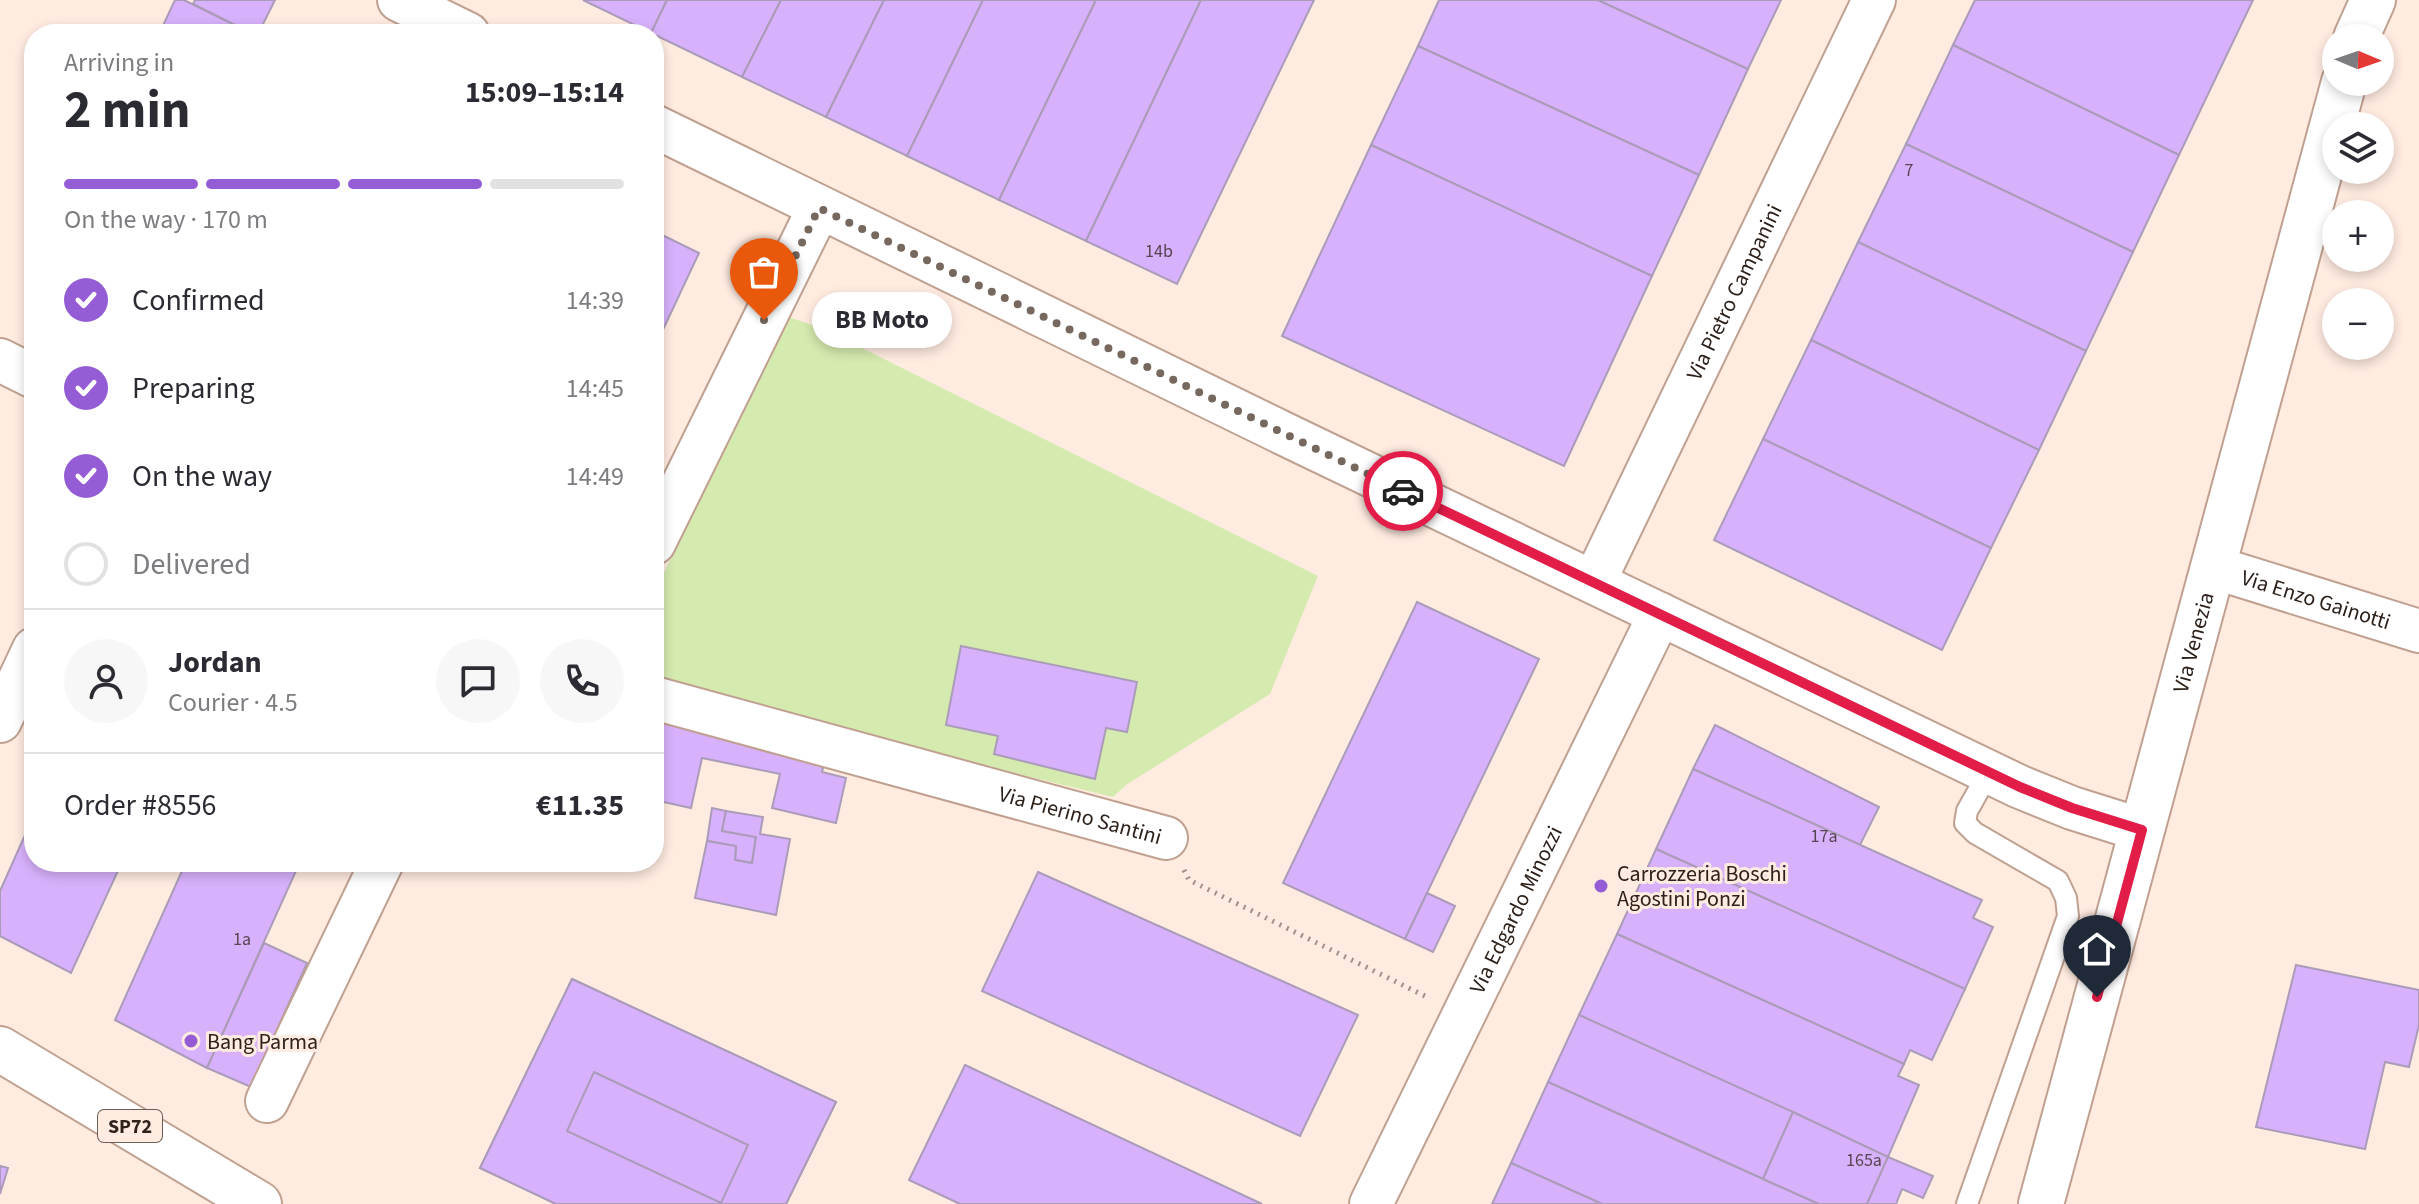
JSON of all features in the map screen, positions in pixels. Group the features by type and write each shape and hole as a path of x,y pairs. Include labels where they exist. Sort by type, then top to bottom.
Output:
{"main road":[{"path":"2351,0 2353,24"},
{"path":"2361,24 2373,0"},
{"name":"Via Venezia","path":"2041,1204 2340,96"},
{"name":"SP72","path":"0,1049 254,1203"}],"street":[{"path":"399,0 448,24"},
{"name":"Via Pietro Campanini","path":"1594,582 1874,0"},
{"path":"664,131 1989,772 2072,808 2142,830"},
{"path":"664,523 819,208"},
{"path":"0,360 24,372"},
{"name":"Via Enzo Gainotti","path":"2213,567 2419,631"},
{"name":"Via Edgardo Minozzi","path":"1371,1204 1660,614"},
{"path":"0,721 24,670"},
{"name":"Via Pierino Santini","path":"664,701 1166,838"},
{"path":"267,1101 377,872"}],"lane":[{"path":"1967,1204 2068,916 2066,898 2058,881 1975,833 1965,823 1967,811 1989,772"}],"path":[{"name":"Via Pierino Santini","path":"1166,838 1189,880 1463,1015"}],"green space":[{"path":"789,317 826,330 1318,576 1270,694 1126,785 1113,797 924,751 664,680 664,573"}],"building":[{"path":"175,0 184,0 233,24 164,24"},
{"path":"195,0 275,0 263,24 233,24 193,4"},
{"path":"583,0 667,0 655,24 632,24"},
{"path":"667,0 781,0 742,77 664,39 664,24 655,24"},
{"path":"781,0 884,0 826,117 742,77"},
{"path":"884,0 983,0 907,156 826,117"},
{"path":"983,0 1096,0 999,200 907,156"},
{"path":"1096,0 1201,0 1086,241 999,200"},
{"path":"1201,0 1314,0 1177,284 1086,241"},
{"path":"1439,0 1598,0 1748,69 1699,175 1418,46"},
{"path":"1598,0 1781,0 1748,69"},
{"path":"1975,0 2253,0 2179,155 1953,45"},
{"path":"1953,45 2179,155 2133,252 1906,144"},
{"path":"1418,46 1699,175 1652,276 1371,145"},
{"path":"1906,144 2133,252 2086,351 1858,242"},
{"path":"1371,145 1652,276 1564,466 1282,336"},
{"path":"664,236 699,253 664,328"},
{"path":"1858,242 2086,351 2039,450 1811,340"},
{"path":"1811,340 2039,450 1991,548 1763,439"},
{"path":"1763,439 1991,548 1942,650 1714,540"},
{"path":"1417,602 1539,659 1405,939 1283,883"},
{"path":"961,646 1137,682 1127,732 1106,728 1095,779 994,754 998,736 946,725"},
{"path":"664,716 826,755 822,772 846,778 836,823 772,808 780,774 702,758 691,808 664,802"},
{"path":"1715,725 1879,807 1860,845 1693,769"},
{"path":"1693,769 1982,900 1973,918 1993,927 1965,989 1656,849"},
{"path":"712,808 726,811 722,831 756,837 752,863 735,860 736,846 707,841"},
{"path":"726,811 763,817 760,834 790,839 776,915 695,898 707,841 736,846 735,860 752,863 756,837 722,831"},
{"path":"24,837 24,872 117,872 71,973 0,936 0,891"},
{"path":"1656,849 1965,989 1932,1060 1910,1050 1904,1064 1617,934"},
{"path":"182,872 295,872 207,1068 115,1020"},
{"path":"1038,872 1358,1015 1300,1136 982,991"},
{"path":"1427,893 1455,906 1433,952 1405,939"},
{"path":"1617,934 1904,1064 1898,1076 1919,1085 1888,1157 1579,1015"},
{"path":"264,943 307,963 251,1087 207,1068"},
{"path":"2296,965 2419,990 2419,1025 2409,1067 2385,1062 2365,1149 2256,1127"},
{"path":"572,979 836,1102 786,1204 556,1204 480,1168","holes":["594,1072 748,1145 721,1203 567,1131"]},
{"path":"572,979 836,1102 786,1204 556,1204 480,1168"},
{"path":"1579,1015 1793,1112 1763,1179 1548,1082"},
{"path":"965,1065 1262,1204 960,1204 909,1180"},
{"path":"594,1072 748,1145 721,1203 567,1131"},
{"path":"1548,1082 1819,1204 1602,1204 1511,1163"},
{"path":"1793,1112 1888,1157 1867,1204 1819,1204 1763,1179"},
{"path":"1888,1157 1933,1176 1923,1198 1902,1189 1896,1204 1867,1204"},
{"path":"1511,1163 1602,1204 1492,1204"},
{"path":"0,1166 8,1168 0,1194"}],"way so far":[{"path":"764,320 819,208 1403,491"}],"place":[{"name":"BB Moto","path":"764,320"},
{"name":"Carrozzeria Boschi Agostini Ponzi","path":"1601,886"},
{"name":"Bang Parma","path":"191,1041"}],"route":[{"path":"1403,491 2020,787 2072,808 2142,830 2097,997"}]}
